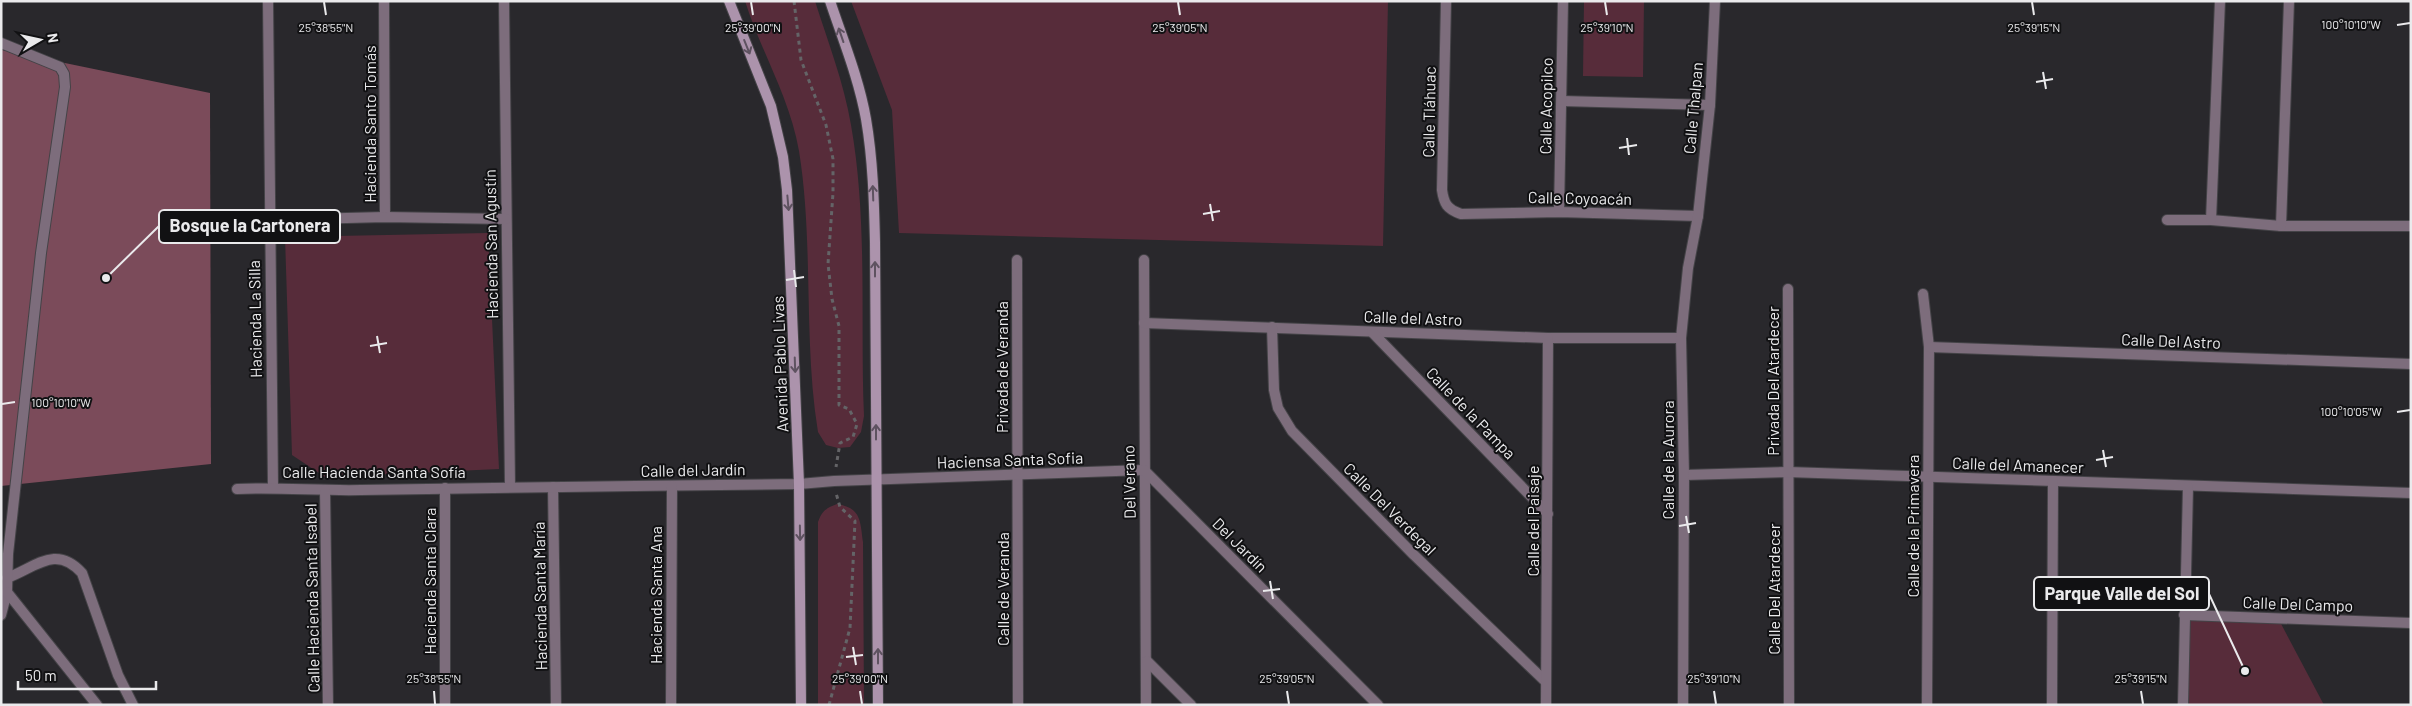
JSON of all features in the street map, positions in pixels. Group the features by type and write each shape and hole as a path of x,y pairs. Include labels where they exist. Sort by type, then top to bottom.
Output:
{"main road":[{"name":"Avenida Pablo Livas","path":"729,1 771,106 783,158 790,225 799,484 801,705"},
{"path":"830,1 860,93 870,146 875,242 878,705"}],"street":[{"name":"Hacienda La Silla","path":"268,1 273,487"},
{"name":"Hacienda Santo Tomás","path":"384,1 385,217"},
{"name":"Hacienda San Agustín","path":"504,1 510,486"},
{"name":"Calle Tláhuac","path":"1446,1 1442,190 1444,202 1450,210 1461,214"},
{"name":"Calle Acopilco","path":"1559,212 1563,1"},
{"name":"Calle Thalpan","path":"1698,216 1710,105 1715,1"},
{"path":"2211,220 2220,1"},
{"path":"2281,226 2289,1"},
{"path":"1,43 60,67 64,74 64,87 41,253 7,592 1,615"},
{"path":"1562,101 1710,105"},
{"name":"Calle Coyoacán","path":"1461,214 1559,212 1698,216"},
{"name":"Calle de la Aurora","path":"1683,705 1684,475 1681,338 1688,268 1698,216"},
{"path":"269,220 385,217 506,219"},
{"path":"2167,220 2211,220 2281,226 2411,226"},
{"name":"Privada de Veranda","path":"1017,260 1018,474"},
{"name":"Del Verano","path":"1144,260 1146,705"},
{"name":"Privada Del Atardecer","path":"1788,289 1788,472"},
{"name":"Calle de la Primavera","path":"1923,294 1929,347 1927,705"},
{"name":"Calle del Astro","path":"1144,324 1548,338 1681,338"},
{"name":"Calle Del Verdegal","path":"1272,327 1274,390 1278,408 1292,431 1414,555 1546,682"},
{"name":"Calle de la Pampa","path":"1372,332 1548,514"},
{"name":"Calle del Paisaje","path":"1546,705 1548,338"},
{"name":"Calle Del Astro","path":"1929,347 2411,364"},
{"name":"Haciensa Santa Sofia","path":"876,481 1144,470"},
{"name":"Del Jardín","path":"1144,470 1378,705"},
{"name":"Calle del Amanecer","path":"1684,475 1788,472 2188,487 2411,493"},
{"name":"Calle Del Atardecer","path":"1788,472 1789,705"},
{"name":"Calle de Veranda","path":"1018,474 1018,705"},
{"name":"Calle del Jardín","path":"510,486 672,486 876,481"},
{"path":"2052,705 2053,481"},
{"name":"Calle Hacienda Santa Sofía","path":"237,489 273,487 326,490 510,486"},
{"name":"Hacienda Santa Ana","path":"671,705 672,486"},
{"name":"Hacienda Santa María","path":"553,487 556,705"},
{"path":"2183,705 2188,487"},
{"name":"Hacienda Santa Clara","path":"444,705 445,488"},
{"name":"Calle Hacienda Santa Isabel","path":"326,490 328,705"},
{"path":"7,578 46,558 57,558 72,562 82,572 118,675 133,705"},
{"path":"7,592 97,705"},
{"name":"Calle Del Campo","path":"2184,615 2411,623"},
{"path":"1147,661 1191,705"}],"path":[{"path":"794,1 801,60 826,125 833,159 833,193 828,264 832,299 839,326 839,405 849,409 858,424 853,437 840,443 834,481 840,507 855,521 850,628 829,705"},
{"path":"830,698 833,705"}],"shaded area":[{"path":"745,1 815,1 848,109 856,161 862,234 864,416 861,432 850,447 838,448 826,445 818,432 811,362 804,186 799,151 789,112"},
{"path":"851,1 1388,1 1383,246 899,233 892,110"},
{"path":"1584,1 1644,1 1643,77 1583,76"},
{"path":"2,50 210,93 211,464 1,486"},
{"path":"488,233 499,469 325,477 292,455 285,237"},
{"path":"837,504 855,512 860,521 862,534 864,705 818,705 818,522 825,510"},
{"path":"2184,615 2278,618 2324,705 2183,705"}],"place":[{"name":"Bosque la Cartonera","path":"106,278"},
{"name":"Parque Valle del Sol","path":"2245,671"}]}
